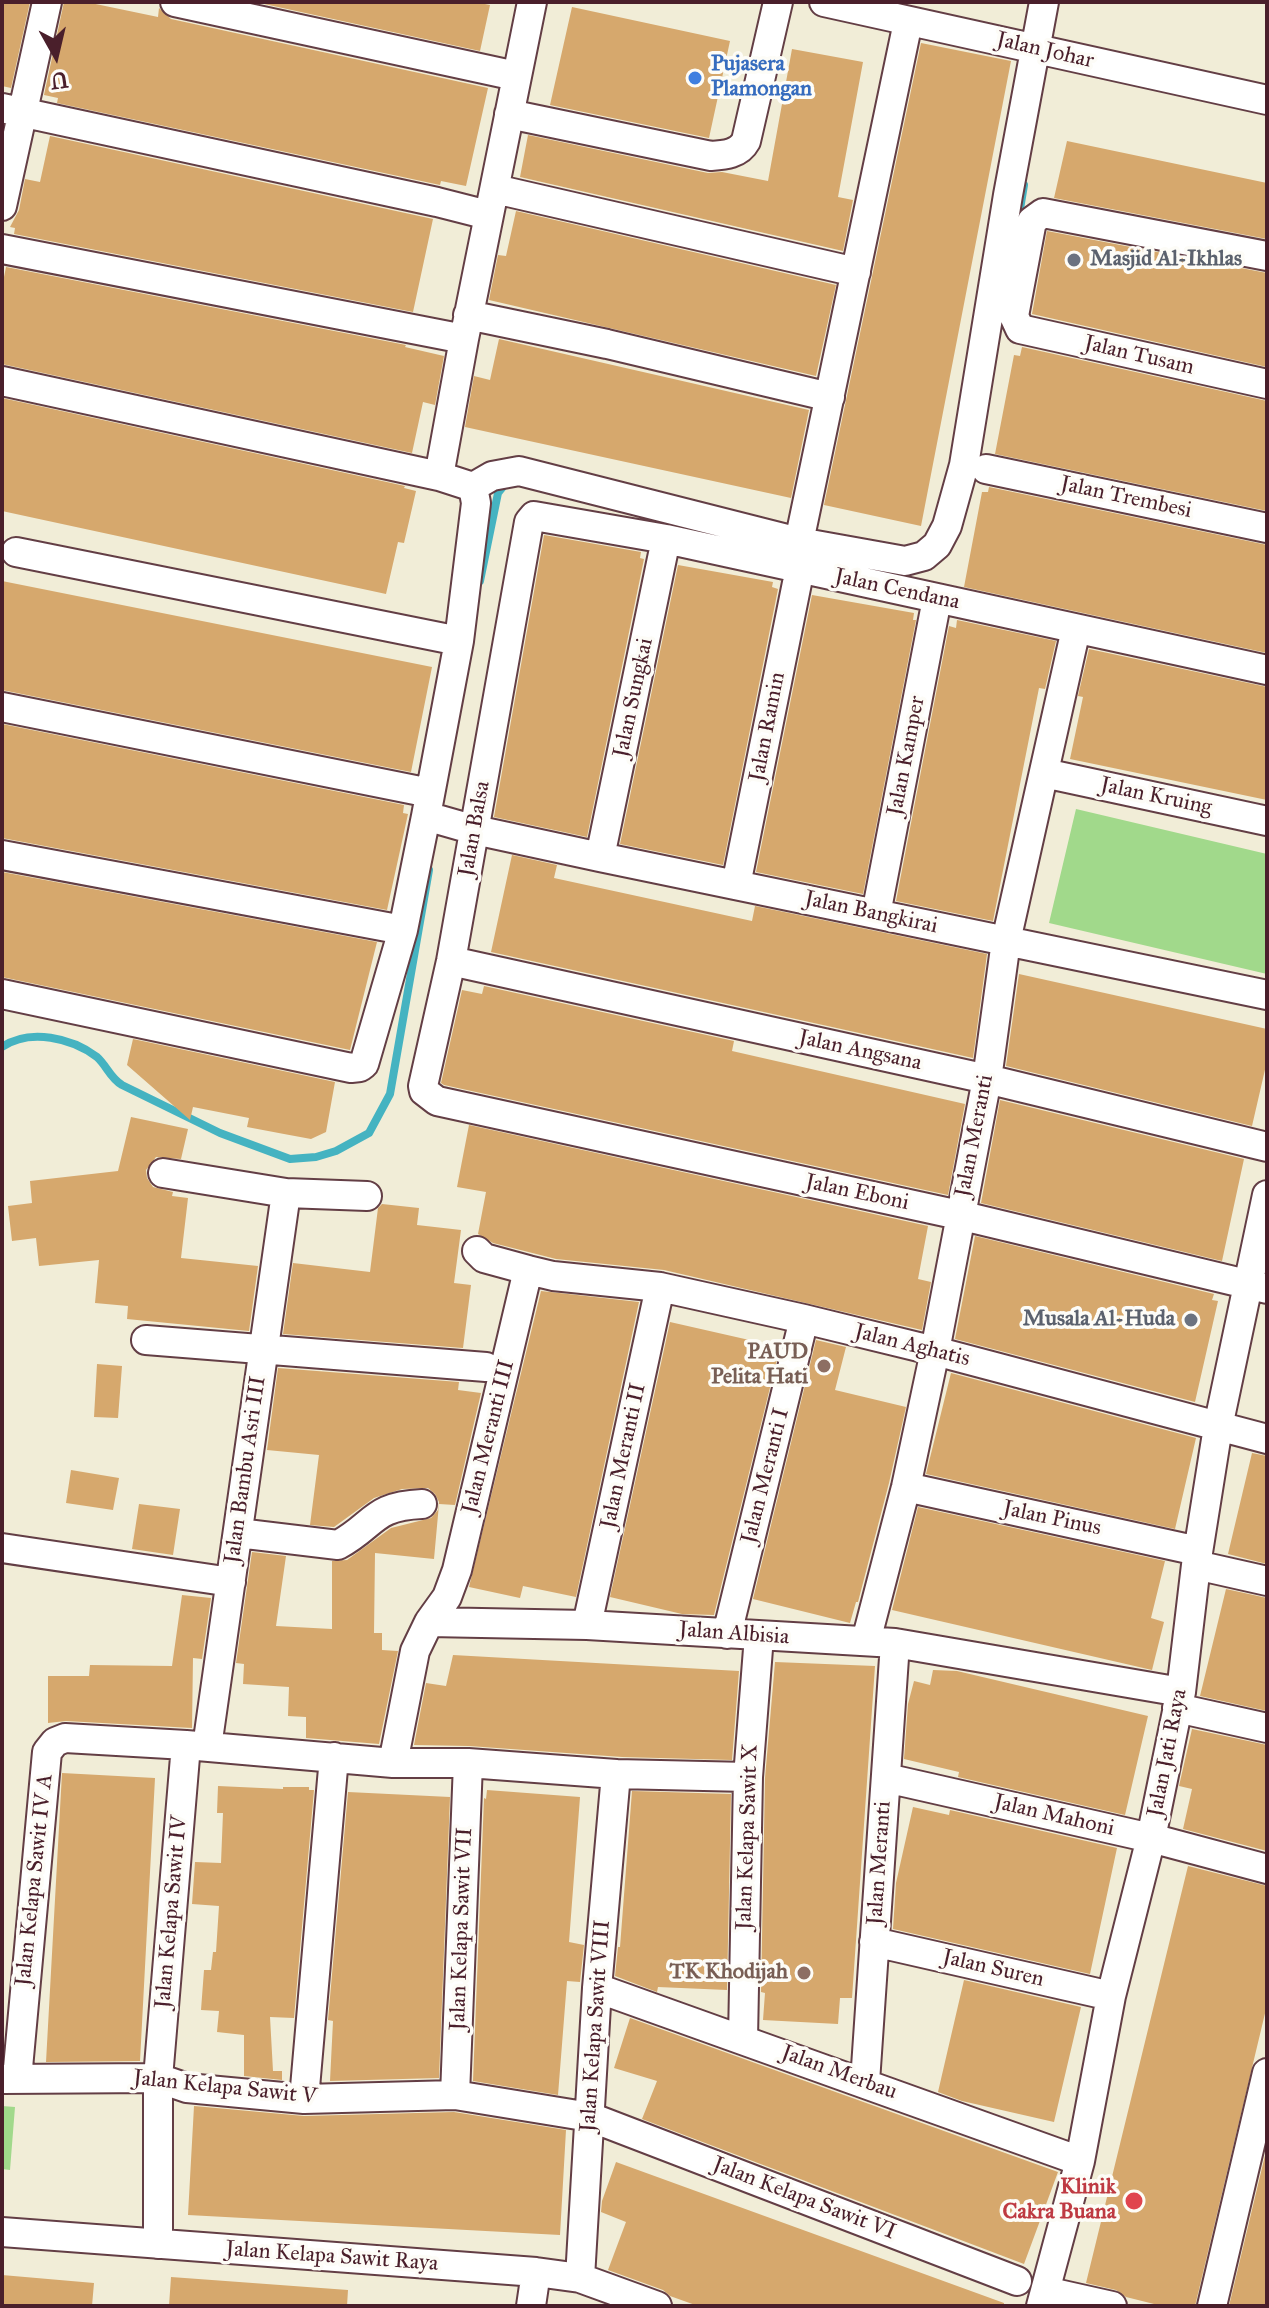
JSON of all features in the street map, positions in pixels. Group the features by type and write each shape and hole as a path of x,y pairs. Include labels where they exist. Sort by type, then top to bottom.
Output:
{"street":[{"path":"2,206 12,110 47,2"},
{"path":"175,2 516,76"},
{"path":"439,476 532,2"},
{"path":"509,114 711,156 735,152 746,141 778,2"},
{"name":"Jalan Johar","path":"824,2 908,22 1039,25 1267,100"},
{"name":"Jalan Ramin","path":"736,885 830,397 908,22"},
{"path":"2,381 439,476 473,487 492,476 519,471 799,555 905,561 924,556 937,545 947,526 1013,249 1039,25"},
{"path":"12,110 437,202 492,202 856,272"},
{"path":"1013,249 1032,221 1039,214 1050,212 1267,256"},
{"path":"2,249 466,327 607,344 830,397"},
{"name":"Jalan Tusam","path":"1013,249 1015,322 1020,329 1267,384"},
{"name":"Jalan Trembesi","path":"986,469 1267,528"},
{"path":"2,994 356,1068 364,1064 403,930 430,809 459,641 474,526 476,503 473,487"},
{"name":"Jalan Cendana","path":"529,522 539,516 666,539 799,555 937,599 1267,670"},
{"name":"Jalan Balsa","path":"465,1106 437,1101 424,1091 423,1086 451,961 470,828 529,522"},
{"name":"Jalan Sungkai","path":"600,857 666,539"},
{"path":"16,552 459,641"},
{"name":"Jalan Kamper","path":"876,914 937,599"},
{"name":"Jalan Meranti","path":"866,1641 906,1487 935,1351 987,1079 1006,941 1076,629"},
{"name":"Jalan Bangkirai","path":"2,707 430,809 470,828 1267,995"},
{"name":"Jalan Kruing","path":"1044,773 1267,821"},
{"path":"2,855 403,930"},
{"name":"Jalan Angsana","path":"451,961 987,1079 1267,1147"},
{"name":"Jalan Eboni","path":"465,1106 959,1215 1257,1286"},
{"path":"163,1173 286,1193 367,1196"},
{"name":"Jalan Bambu Asri III","path":"196,1746 231,1582 286,1193"},
{"name":"Jalan Jati Raya","path":"1043,2299 1080,2161 1111,1996 1151,1838 1179,1700 1218,1427 1257,1286 1267,1195"},
{"name":"Jalan Aghatis","path":"477,1251 484,1258 540,1273 660,1287 804,1319 1267,1439"},
{"name":"Jalan Meranti III","path":"429,1622 447,1597 457,1570 506,1369 540,1273"},
{"name":"Jalan Meranti II","path":"587,1625 660,1287"},
{"name":"Jalan Meranti I","path":"727,1634 804,1319"},
{"path":"146,1340 486,1367"},
{"name":"Jalan Pinus","path":"906,1487 1197,1558 1267,1581"},
{"path":"238,1533 338,1545 352,1538 375,1515 396,1506 422,1504"},
{"path":"2,1548 231,1582"},
{"path":"393,1763 415,1651 429,1622"},
{"name":"Jalan Albisia","path":"429,1622 587,1625 895,1643 1179,1700 1267,1728"},
{"name":"Jalan Kelapa Sawit X","path":"743,2039 748,1777 759,1636"},
{"name":"Jalan Meranti","path":"865,2082 895,1643"},
{"name":"Jalan Kelapa Sawit IV A","path":"10,2079 47,1752 55,1742 65,1738 196,1746"},
{"path":"196,1746 393,1763 468,1763 616,1774 748,1777"},
{"name":"Jalan Kelapa Sawit IV","path":"158,2244 158,2078 196,1746"},
{"path":"304,2099 334,1757"},
{"name":"Jalan Kelapa Sawit VII","path":"455,2095 468,1763"},
{"name":"Jalan Kelapa Sawit VIII","path":"580,2278 597,1988 616,1774"},
{"name":"Jalan Mahoni","path":"886,1778 1151,1838 1267,1869"},
{"name":"Jalan Suren","path":"874,1942 1111,1996"},
{"name":"Jalan Merbau","path":"597,1988 1080,2161"},
{"path":"1212,2306 1267,2073"},
{"name":"Jalan Kelapa Sawit V","path":"10,2079 158,2078 187,2088 304,2099 455,2095 590,2117"},
{"name":"Jalan Kelapa Sawit VI","path":"590,2117 1017,2281"},
{"name":"Jalan Kelapa Sawit Raya","path":"2,2232 536,2272 580,2278 657,2306"},
{"path":"531,2306 536,2272"},
{"path":"1043,2299 1112,2306"}],"green space":[{"path":"1076,809 1267,854 1267,974 1049,923"},
{"path":"2,2106 15,2107 10,2170 2,2169"}],"building":[{"path":"2,2 30,2 11,88 2,86"},
{"path":"64,2 86,2 158,17 159,8 171,19 488,88 466,186 441,181 440,185 57,103 58,98 44,95"},
{"path":"255,2 475,2 490,5 480,51"},
{"path":"572,7 730,41 709,138 550,105"},
{"path":"921,43 1011,61 921,526 824,505"},
{"path":"792,49 863,62 838,197 853,200 843,251 520,177 528,135 708,173 722,172 768,181"},
{"path":"50,136 433,219 413,312 14,234 15,228 10,227 19,210 25,179 40,182"},
{"path":"1067,141 1267,183 1267,239 1054,198"},
{"path":"516,211 836,285 816,376 489,300 498,255 506,256"},
{"path":"1047,231 1267,273 1267,367 1032,314"},
{"path":"6,267 406,345 444,356 435,405 423,402 412,453 2,364 2,287"},
{"path":"499,339 809,410 791,498 465,427 474,376 490,380"},
{"path":"1022,347 1267,401 1267,511 995,454 1014,355 1020,356"},
{"path":"2,398 405,486 416,491 404,543 398,542 386,594 2,511"},
{"path":"989,487 1267,545 1267,653 964,587 982,492 988,492"},
{"path":"544,535 641,552 640,558 644,559 587,837 494,817"},
{"path":"678,565 773,582 772,587 778,589 723,865 620,844"},
{"path":"2,581 432,667 411,772 2,690"},
{"path":"812,595 914,613 913,620 916,620 863,894 756,872"},
{"path":"957,620 1056,641 1045,689 1039,688 993,921 896,901 949,626 956,628"},
{"path":"1089,649 1267,687 1267,800 1070,759 1083,697 1078,696"},
{"path":"2,724 404,805 403,813 408,814 387,910 2,838"},
{"path":"512,855 557,865 554,878 752,921 755,906 987,954 973,1058 491,952"},
{"path":"2,872 377,942 350,1050 2,977"},
{"path":"1019,974 1267,1029 1267,1061 1252,1126 1006,1066"},
{"path":"484,986 734,1041 732,1051 965,1104 948,1195 444,1085 441,1083 462,990 482,994"},
{"path":"133,1039 335,1082 326,1132 311,1139 284,1134 247,1127 249,1118 193,1107 190,1120 127,1065"},
{"path":"1000,1100 1244,1159 1222,1261 981,1203"},
{"path":"131,1117 188,1129 181,1159 156,1157 146,1170 147,1178 153,1187 173,1192 172,1196 188,1198 181,1258 258,1266 249,1331 127,1319 128,1306 95,1303 99,1260 39,1266 36,1238 12,1241 8,1206 32,1203 30,1181 118,1171"},
{"path":"469,1125 928,1226 918,1279 931,1282 922,1330 664,1270 556,1259 493,1243 478,1234 486,1192 457,1187"},
{"path":"382,1204 419,1208 417,1225 461,1230 454,1283 471,1285 463,1348 283,1334 293,1263 370,1272 378,1208"},
{"path":"975,1236 1214,1294 1212,1300 1218,1301 1195,1402 955,1339"},
{"path":"541,1291 639,1302 576,1597 523,1586 520,1598 469,1587"},
{"path":"670,1322 780,1347 714,1615 682,1614 610,1597"},
{"path":"816,1340 846,1347 835,1390 906,1407 889,1483 850,1623 753,1599"},
{"path":"97,1364 122,1366 118,1418 94,1417"},
{"path":"278,1368 459,1382 458,1390 481,1393 455,1505 439,1504 434,1559 375,1553 374,1633 382,1633 382,1650 398,1651 379,1744 306,1738 306,1717 288,1716 289,1687 243,1684 244,1664 236,1663 252,1552 286,1556 276,1626 332,1629 332,1561 347,1560 391,1528 431,1518 438,1510 439,1502 428,1488 402,1489 374,1498 334,1527 310,1525 319,1455 267,1450"},
{"path":"951,1373 1196,1438 1175,1529 926,1474"},
{"path":"1252,1453 1267,1456 1267,1564 1228,1554"},
{"path":"71,1470 119,1478 113,1510 66,1503"},
{"path":"139,1504 180,1509 173,1555 132,1549"},
{"path":"918,1507 1165,1561 1151,1618 1164,1622 1152,1670 892,1610"},
{"path":"1226,1589 1267,1598 1267,1711 1200,1696"},
{"path":"182,1595 211,1598 202,1659 193,1658 192,1728 66,1721 48,1723 48,1676 89,1676 90,1665 172,1666"},
{"path":"453,1655 739,1671 732,1760 414,1745 426,1683 446,1686"},
{"path":"775,1662 875,1666 852,1998 840,1998 838,2024 763,2020 765,1778"},
{"path":"933,1670 957,1671 1148,1716 1125,1815 958,1777 959,1772 904,1759 908,1704 914,1681 930,1685"},
{"path":"1192,1729 1267,1745 1267,1851 1183,1829 1192,1789 1179,1786"},
{"path":"62,1773 155,1778 140,2061 46,2062"},
{"path":"218,1786 309,1787 309,1790 314,1790 294,2018 270,2017 273,2071 282,2071 282,2080 244,2076 244,2035 217,2032 219,2011 201,2010 204,1970 211,1970 213,1952 216,1952 219,1906 192,1904 195,1862 221,1863 223,1813 217,1813"},
{"path":"487,1790 580,1797 569,1942 584,1945 580,1982 567,1981 558,2095 473,2081 484,1798"},
{"path":"632,1791 731,1794 727,1990 658,1987 657,1992 615,1976"},
{"path":"348,1792 450,1797 439,2078 330,2081 333,2021 328,2020"},
{"path":"913,1807 949,1815 950,1810 1117,1848 1090,1974 893,1929 896,1883"},
{"path":"1188,1866 1267,1886 1267,2005 1195,2306 1162,2306 1086,2283"},
{"path":"964,1980 1081,2007 1054,2122 962,2101 938,2092"},
{"path":"630,2018 1058,2172 1024,2264 642,2119 657,2081 614,2068"},
{"path":"194,2106 304,2116 454,2112 566,2130 560,2235 188,2215"},
{"path":"1267,2147 1267,2306 1229,2306"},
{"path":"616,2162 1004,2303 1004,2306 698,2306 670,2296 663,2290 608,2270 626,2222 601,2212"},
{"path":"2,2275 94,2283 92,2306 2,2306"},
{"path":"171,2277 348,2290 347,2306 169,2306"}],"waterway":[{"path":"1019,215 1024,185"},
{"path":"480,581 498,493 506,483"},
{"path":"2,1047 25,1038 63,1040 97,1057 122,1085 220,1133 290,1159 316,1157 336,1151 369,1133 390,1094 429,870"}],"place":[{"name":"Pujasera Plamongan","path":"695,78"},
{"name":"Masjid Al-Ikhlas","path":"1074,260"},
{"name":"Musala Al-Huda","path":"1191,1320"},
{"name":"PAUD Pelita Hati","path":"824,1366"},
{"name":"TK Khodijah","path":"804,1973"},
{"name":"Klinik Cakra Buana","path":"1134,2201"}]}
